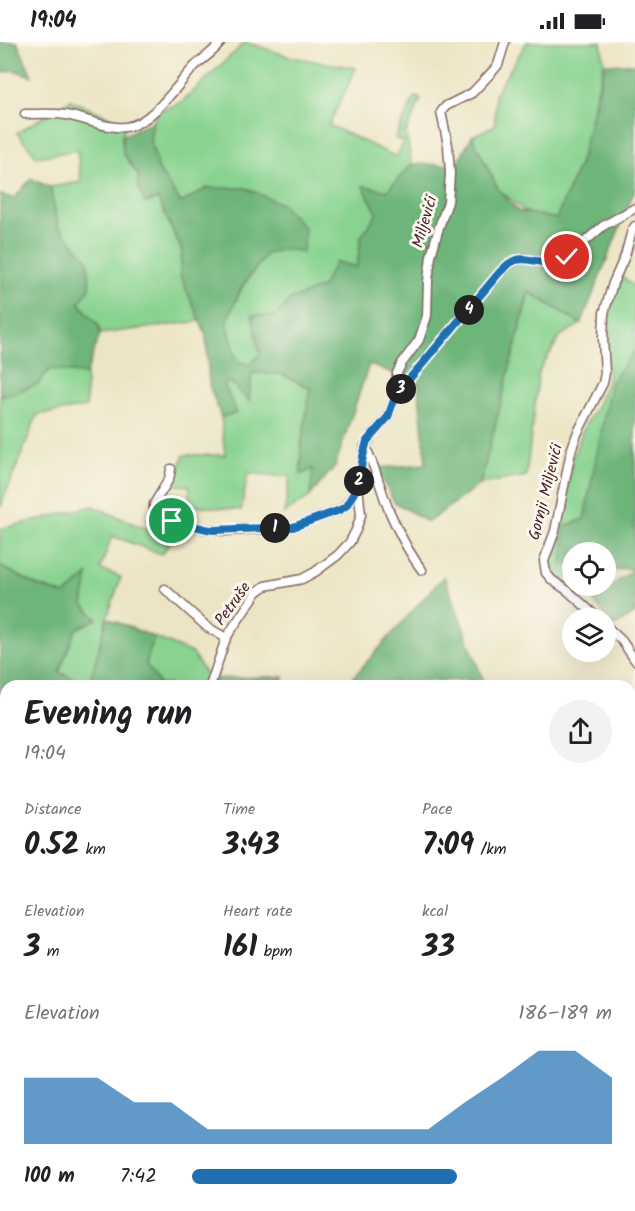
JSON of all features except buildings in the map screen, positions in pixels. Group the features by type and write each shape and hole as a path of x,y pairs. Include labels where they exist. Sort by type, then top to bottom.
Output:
{"street":[{"path":"24,114 65,114 105,125 125,127 132,125 150,115 165,102 194,67 220,42"},
{"name":"Miljevići","path":"397,373 420,340 427,316 431,256 448,202 448,145 441,112 446,106 472,93 492,72 498,65 505,42"},
{"path":"396,394 510,263 524,259 557,261 567,257 603,226 635,208"},
{"name":"Gornji Miljevići","path":"587,608 552,580 546,573 544,561 555,531 571,452 577,434 603,383 605,373 604,313 635,226"},
{"path":"397,373 402,378 411,377"},
{"path":"396,394 397,373"},
{"name":"Petruše","path":"212,680 226,638 261,588 275,583 302,579 338,555 350,542 361,515 358,486 365,446 388,417 396,394"},
{"path":"365,446 377,472 392,518 422,570"},
{"name":"Petruše","path":"171,469 169,479 154,504 154,515 159,519 181,522 204,530 293,527 340,510 346,506 358,486"},
{"path":"165,589 207,627 226,638"},
{"path":"616,635 635,660"}],"green space":[{"path":"0,42 17,42 32,76 13,70 0,73"},
{"path":"245,42 291,57 356,68 329,125 396,157 404,142 395,138 415,97 421,99 406,132 412,164 387,191 364,186 377,213 361,237 357,267 336,262 322,287 290,300 276,316 260,354 250,365 236,361 227,320 242,287 267,253 284,249 207,188 182,204 158,169 150,139 153,121 159,111 182,102"},
{"path":"527,42 601,42 604,62 580,163 556,219 527,213 498,189 472,136 495,125 495,94"},
{"path":"605,64 635,64 635,189 581,324 529,292 480,484 428,522 394,502 377,468 426,464 418,383 369,364 335,466 310,496 313,469 301,474 301,448 310,388 281,374 252,373 249,401 229,381 224,385 237,413 221,417 209,385 206,335 180,275 182,251 158,199 145,203 137,183 139,176 123,153 122,136 153,121 150,139 158,169 181,203 207,188 246,188 281,204 305,228 303,252 284,249 267,253 242,287 227,320 236,360 249,365 260,354 252,315 276,316 290,300 322,287 336,262 357,267 361,237 377,213 363,186 387,191 412,164 456,165 472,136 498,189 518,211 556,219 580,163"},
{"path":"70,100 126,124 122,136 123,153 139,176 145,203 158,199 182,251 180,275 201,321 100,334 99,326 79,303 88,260 58,226 50,187 81,182 77,150 37,157 17,133"},
{"path":"31,179 50,187 58,226 88,260 90,288 79,303 99,326 100,334 86,374 50,369 38,384 7,396 0,394 0,195 14,198"},
{"path":"622,276 635,288 635,568 616,571 616,542 562,542 562,580 557,582 551,575 548,563 561,529 572,459 585,425 608,379 607,322"},
{"path":"529,292 581,324 561,335 539,371 526,476 480,484"},
{"path":"635,350 635,613 616,625 616,608 599,608 593,600 598,596 616,596 616,583 634,569 616,568 616,542 564,542 565,526 584,519 611,382"},
{"path":"50,369 86,374 86,407 37,415 0,508 0,394 7,396"},
{"path":"252,373 281,374 310,388 301,448 301,474 314,468 310,496 284,514 290,477 248,473 241,510 188,505 190,486 173,485 184,455 225,455 221,417 237,413 224,385 229,381 249,400"},
{"path":"93,506 173,538 162,554 112,536 100,569 121,577 90,680 75,680 59,672 83,605 87,576 66,595 36,585 0,566 0,529"},
{"path":"0,566 36,585 65,595 88,575 83,605 97,619 76,629 59,672 75,680 0,680"},
{"path":"444,576 483,680 351,680"},
{"path":"107,618 154,637 146,664 156,680 90,680"},
{"path":"154,637 192,653 209,679 156,680 146,664"},
{"path":"261,677 284,677 284,680 209,679"}],"route":[{"path":"172,521 193,525 204,530 293,527 346,506 358,486 367,441 388,417 396,394 499,273 510,263 518,260 544,262 567,257"}]}
